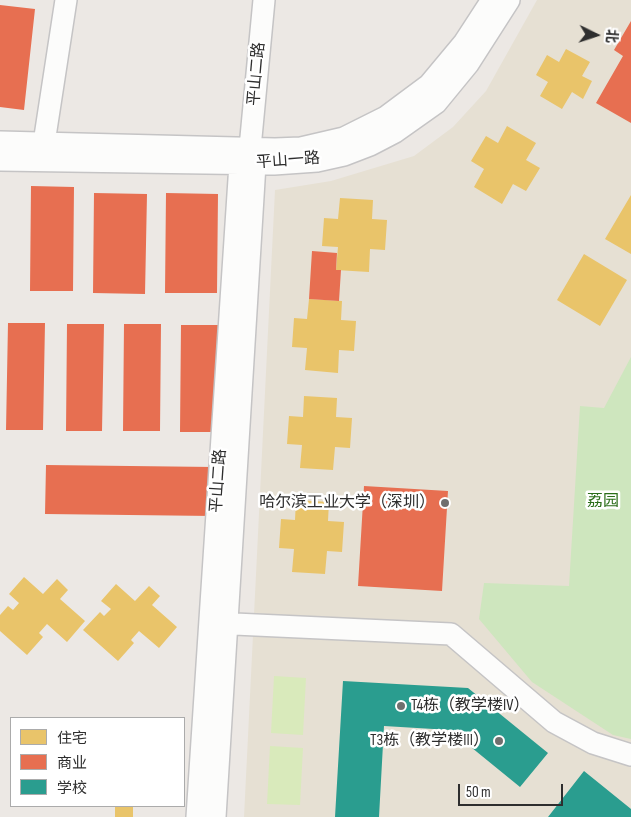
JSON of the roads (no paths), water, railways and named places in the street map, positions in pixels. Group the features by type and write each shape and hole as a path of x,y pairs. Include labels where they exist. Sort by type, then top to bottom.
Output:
{"street":[{"path":"44,143 66,0"},
{"name":"平山二路","path":"197,817 218,623 248,159 264,0"},
{"name":"平山一路","path":"0,160 248,159 344,138 386,117 429,84 447,65 492,0"},
{"name":"平山一路","path":"0,142 44,143 295,163 344,155 370,145 415,120 436,103 453,84 484,41 508,0"},
{"path":"218,623 451,634 554,722 593,744 631,755"},
{"name":"平山二路","path":"215,817 218,623"}],"place":[{"name":"哈尔滨工业大学（深圳）","path":"445,503"},
{"name":"T4栋（教学楼IV）","path":"401,706"},
{"name":"T3栋（教学楼III）","path":"499,741"}],"park label":[{"name":"荔园","path":"603,502"}]}
